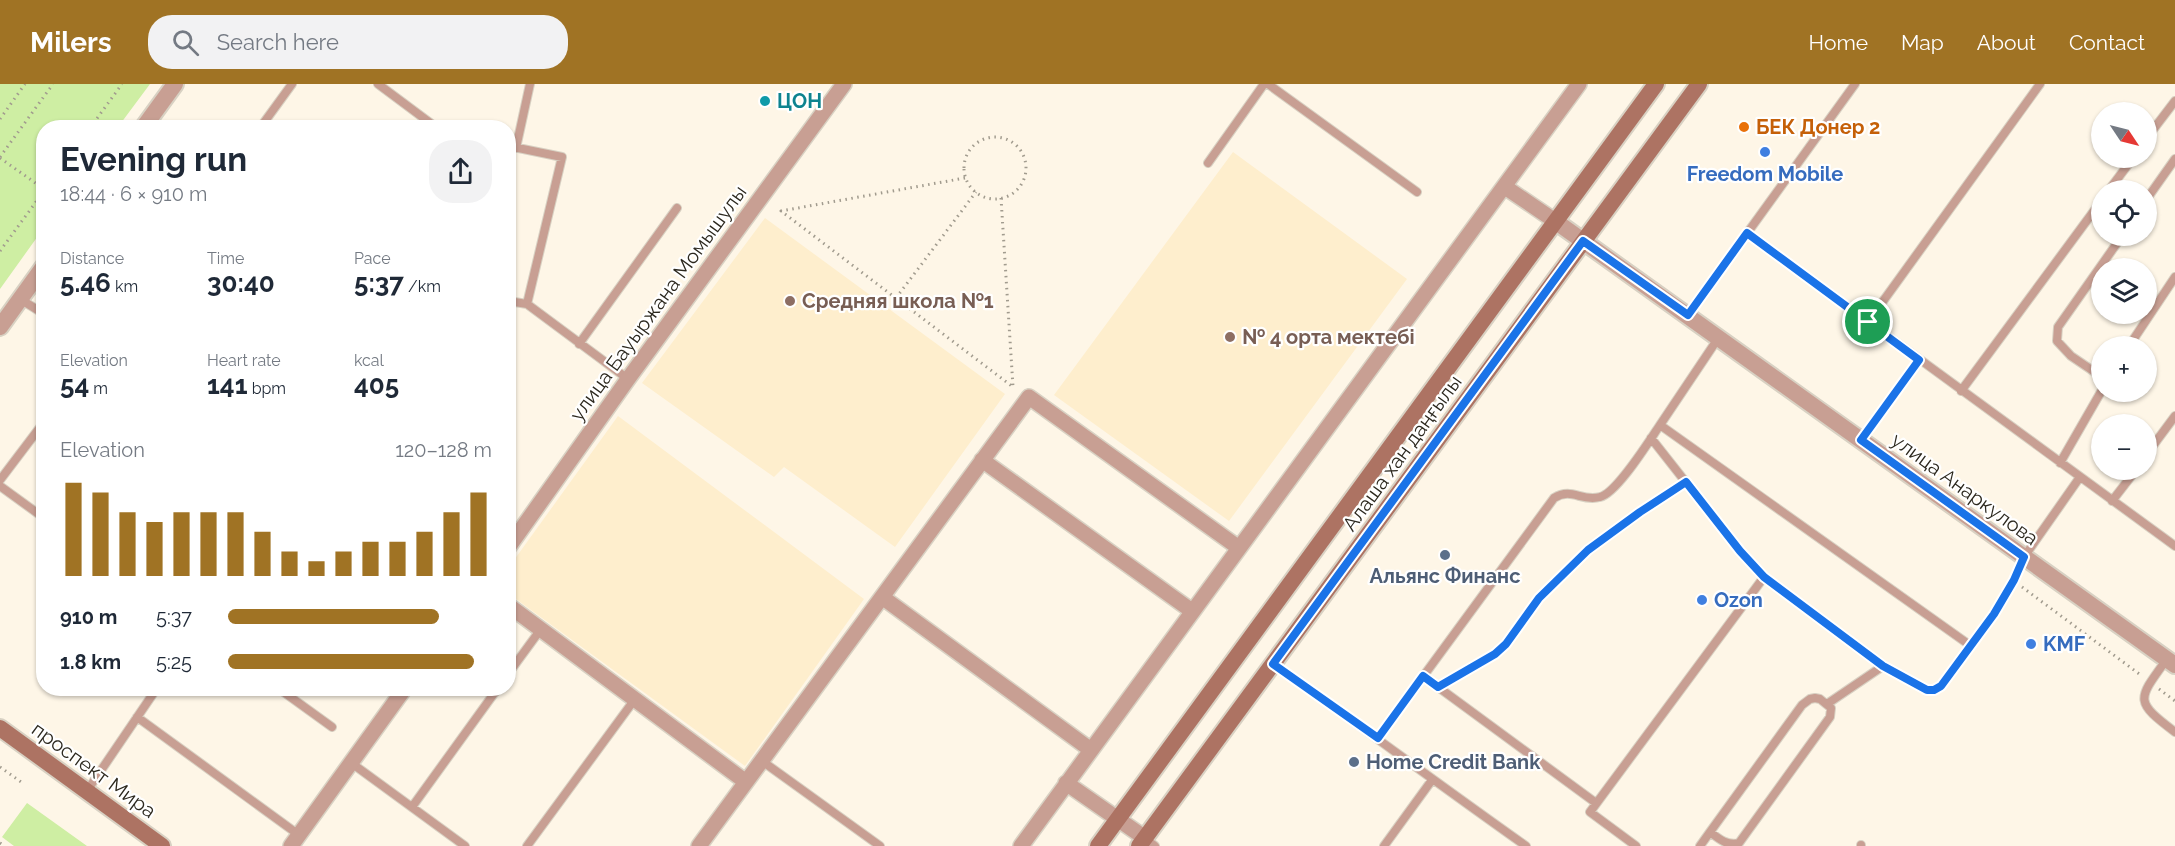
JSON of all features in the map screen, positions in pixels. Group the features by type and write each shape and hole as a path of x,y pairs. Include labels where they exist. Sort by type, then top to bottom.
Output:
{"main road":[{"name":"Алаша хан даңғылы","path":"1098,846 1656,84"},
{"name":"Алаша хан даңғылы","path":"1147,843 1273,664 1699,84"},
{"name":"проспект Мира","path":"0,728 162,846"}],"street":[{"path":"152,120 175,84"},
{"name":"улица Бауыржана Момышулы","path":"516,537 628,379 844,84"},
{"path":"1022,846 1579,84"},
{"path":"1505,187 1555,221"},
{"name":"улица Анаркулова","path":"1555,221 2171,662"},
{"path":"0,327 36,277"},
{"path":"699,846 1029,397 1239,548"},
{"path":"982,460 1192,612"},
{"path":"882,597 1091,750"},
{"path":"516,611 746,782"},
{"path":"295,840 399,696"},
{"path":"1066,783 1118,818 1147,843"}],"lane":[{"path":"266,120 292,84"},
{"path":"378,84 426,120"},
{"path":"516,133 530,84"},
{"path":"1208,163 1266,84 1417,192"},
{"path":"1688,315 1855,84"},
{"path":"1868,322 2040,84"},
{"path":"2157,125 2175,101"},
{"path":"516,148 562,158 526,304"},
{"path":"2157,184 2175,159"},
{"path":"579,344 677,208"},
{"path":"1961,391 2091,215"},
{"path":"1747,233 2175,546"},
{"path":"2091,370 2071,356 2057,341 2058,327 2115,246"},
{"path":"2136,336 2175,277"},
{"path":"20,299 36,309"},
{"path":"516,302 526,304 628,379"},
{"path":"1378,738 1554,498 1569,492 1586,498 1601,497 1613,489 1651,438 1719,337"},
{"path":"1861,440 1919,360"},
{"path":"2060,463 2095,402"},
{"path":"2157,440 2175,416"},
{"path":"1660,424 1971,646"},
{"path":"0,480 36,433"},
{"path":"1651,438 1740,551 1764,577 1883,666 1927,690 1934,690 1947,679 1994,614 2014,580 2024,557 2080,477"},
{"path":"2112,501 2128,480"},
{"path":"1438,687 1495,654 1506,644 1539,598 1588,550 1686,482"},
{"path":"0,486 36,512"},
{"path":"1636,846 1590,812 1764,577"},
{"path":"516,663 541,629"},
{"path":"2171,662 2150,682 2144,704 2149,712 2175,732"},
{"path":"1273,664 1526,846"},
{"path":"1827,704 1883,666"},
{"path":"1423,676 1596,803"},
{"path":"87,791 151,696"},
{"path":"290,696 332,727"},
{"path":"412,807 492,696"},
{"path":"1700,846 1710,832 1806,702 1815,698 1827,704 1831,708 1830,717 1739,843 1726,844 1710,832"},
{"path":"527,846 635,699"},
{"path":"137,717 295,840"},
{"path":"762,761 880,846"},
{"path":"350,762 465,846"},
{"path":"1384,846 1432,780"}],"path":[{"path":"0,119 25,84"},
{"path":"36,184 0,157 53,84"},
{"path":"96,120 122,84"},
{"path":"989,137 999,137 1018,147 1026,166 1019,187 1011,194 1001,198 992,199 976,192 965,178 966,157 971,148 979,141 989,137"},
{"path":"965,178 781,211 1013,387 1001,198"},
{"path":"896,298 976,192"},
{"path":"0,251 36,201"},
{"path":"2014,580 2175,700"},
{"path":"0,767 24,784"},
{"path":"0,843 5,846"}],"shaded area":[{"name":"№ 4 орта мектебі","path":"1233,152 1407,279 1229,521 1054,395"},
{"name":"Средняя школа №1","path":"765,218 1005,394 895,547 784,467 774,477 642,383"},
{"path":"618,416 864,599 745,766 516,599 516,557"}],"green space":[{"path":"0,84 150,84 123,120 36,120 36,239 0,289"},
{"path":"27,803 87,846 14,846 2,837"}],"place":[{"name":"ЦОН","path":"765,101"},
{"name":"БЕК Донер 2","path":"1744,127"},
{"name":"Freedom Mobile","path":"1765,152"},
{"name":"Средняя школа №1","path":"790,301"},
{"name":"№ 4 орта мектебі","path":"1230,337"},
{"name":"Альянс Финанс","path":"1445,555"},
{"name":"Ozon","path":"1702,600"},
{"name":"KMF","path":"2031,644"},
{"name":"Home Credit Bank","path":"1354,762"}],"route":[{"path":"1747,233 1868,322 1919,360 1861,440 2024,557 2014,580 1994,614 1941,686 1934,690 1927,690 1883,666 1764,577 1740,551 1686,482 1588,550 1539,598 1506,644 1495,654 1438,687 1423,676 1378,738 1273,664 1583,241 1688,315 1747,233"}]}
